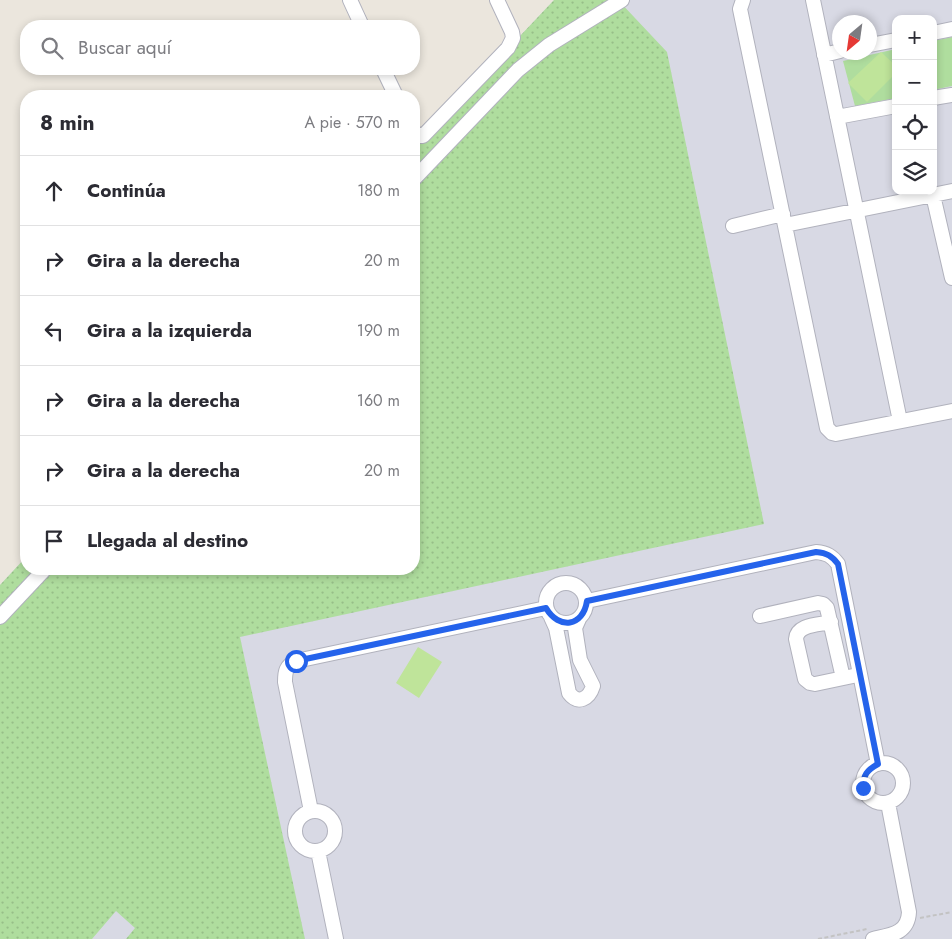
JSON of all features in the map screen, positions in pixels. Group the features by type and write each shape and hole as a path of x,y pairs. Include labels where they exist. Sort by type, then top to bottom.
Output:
{"street":[{"path":"350,0 359,20"},
{"path":"420,136 423,136 508,48 513,38 512,32 497,0"},
{"path":"420,173 518,70 550,46 622,0"},
{"path":"743,0 740,9 827,428 836,434 952,411"},
{"path":"812,0 900,421"},
{"path":"937,32 952,29"},
{"path":"877,44 892,41"},
{"path":"824,54 832,53"},
{"path":"386,75 393,90"},
{"path":"937,97 952,95"},
{"path":"837,117 892,107"},
{"path":"937,194 952,191"},
{"path":"733,226 857,210 933,195 952,278"},
{"path":"587,601 816,552 825,552 838,564 878,764"},
{"path":"0,617 39,575"},
{"path":"563,583 574,584 583,591 587,601 585,611 575,628 580,660 593,686 591,693 586,698 579,700 573,698 569,693 556,628 549,612 547,597 553,588 563,583"},
{"path":"760,616 818,603 824,604 831,622 843,678"},
{"path":"549,612 560,622 570,623 579,619"},
{"path":"311,811 285,682 285,671 289,665 296,661 549,612"},
{"path":"831,622 800,629 796,633 805,679 814,684 861,675"},
{"path":"878,764 889,764 898,770 903,778 903,789 897,798 888,803 878,803 868,798 863,788 863,778 869,768 878,764"},
{"path":"873,939 892,935 900,931 909,920 888,803"},
{"path":"311,811 324,812 333,821 335,827 336,834 330,845 318,851 305,848 299,844 295,831 299,818 311,811"},
{"path":"318,851 336,939"}],"shaded area":[{"path":"554,0 952,0 952,939 0,939 0,585 20,563 20,575 420,575 420,142"}],"green space":[{"path":"554,0 618,0 667,52 764,524 240,637 305,939 126,939 135,928 116,911 92,939 0,939 0,585 20,563 20,575 420,575 420,142"},
{"path":"952,37 952,86 937,89 937,60 937,40"},
{"path":"892,50 892,99 855,106 843,61 877,60 877,53"},
{"path":"881,52 892,62 892,77 867,102 848,83 872,60 877,60 877,56"},
{"path":"418,647 442,662 419,698 396,683"}],"route":[{"path":"296,661 546,608 551,617 560,622 570,623 579,619 585,611 587,601 816,552 825,552 838,564 878,764 869,768 863,778 863,788"}]}
